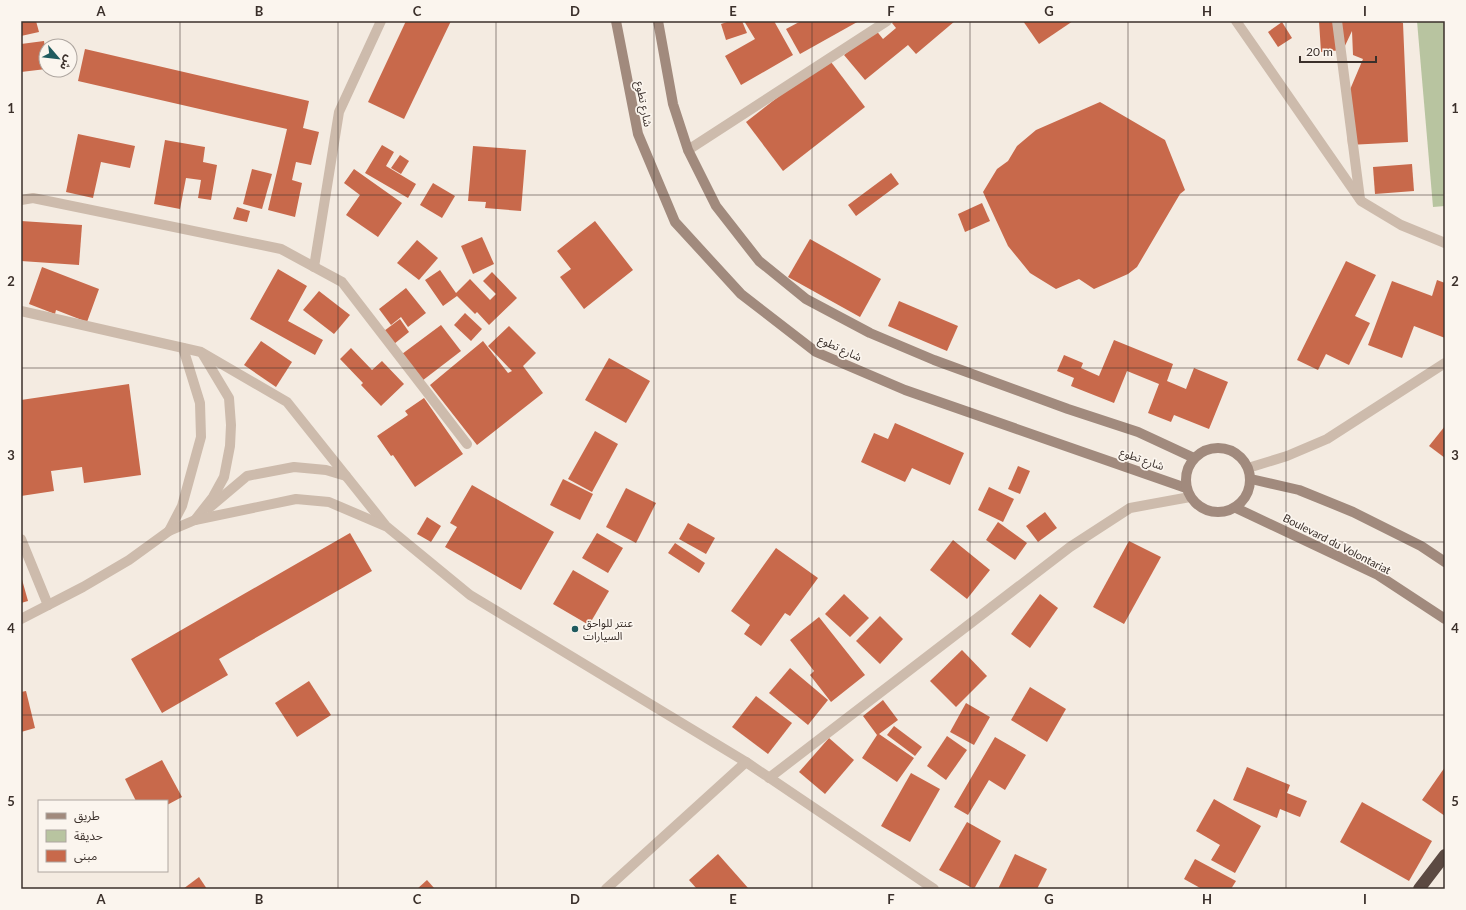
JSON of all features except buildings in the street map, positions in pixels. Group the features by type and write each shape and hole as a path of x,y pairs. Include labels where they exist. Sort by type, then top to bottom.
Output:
{"highway":[{"path":"1419,889 1445,855"}],"main road":[{"name":"شارع تطوع","path":"616,21 638,134 675,222 741,294 816,352 905,390 1188,492"},
{"path":"658,21 673,104 688,150"},
{"name":"شارع تطوع","path":"688,150 716,206 759,261 806,299 870,333 934,360 1068,409 1138,432 1194,458"},
{"path":"1213,448 1224,448 1234,452 1242,459 1248,468 1251,479 1249,490 1244,500 1236,508 1226,512 1216,513 1206,511 1197,505 1188,492 1186,477 1194,458 1213,448"},
{"path":"1251,479 1299,490 1353,512 1421,546 1445,562"},
{"name":"Boulevard du Volontariat","path":"1236,508 1378,575 1445,619"}],"street":[{"path":"314,267 339,112 381,21"},
{"path":"688,150 887,21"},
{"path":"1236,21 1361,201 1401,225 1445,243"},
{"path":"1337,21 1361,201"},
{"path":"21,200 33,198 281,249 342,282 467,444"},
{"path":"21,311 201,352 287,402 386,526 470,595 746,762 934,889"},
{"path":"169,531 182,506 201,437 200,403 183,348"},
{"path":"195,520 213,497 224,477 230,446 231,425 229,398 201,352"},
{"path":"1248,468 1287,456 1327,440 1445,363"},
{"path":"195,520 248,476 294,467 326,470 346,476"},
{"path":"769,778 1070,547 1130,508 1188,492"},
{"path":"21,619 84,586 129,560 169,531 195,520 296,499 329,502 386,526"},
{"path":"21,538 48,605"},
{"path":"606,889 746,762"}],"green space":[{"path":"1417,21 1445,21 1445,206 1433,207"}],"place":[{"name":"عنتر للواحق السيارات","path":"575,629"}]}
